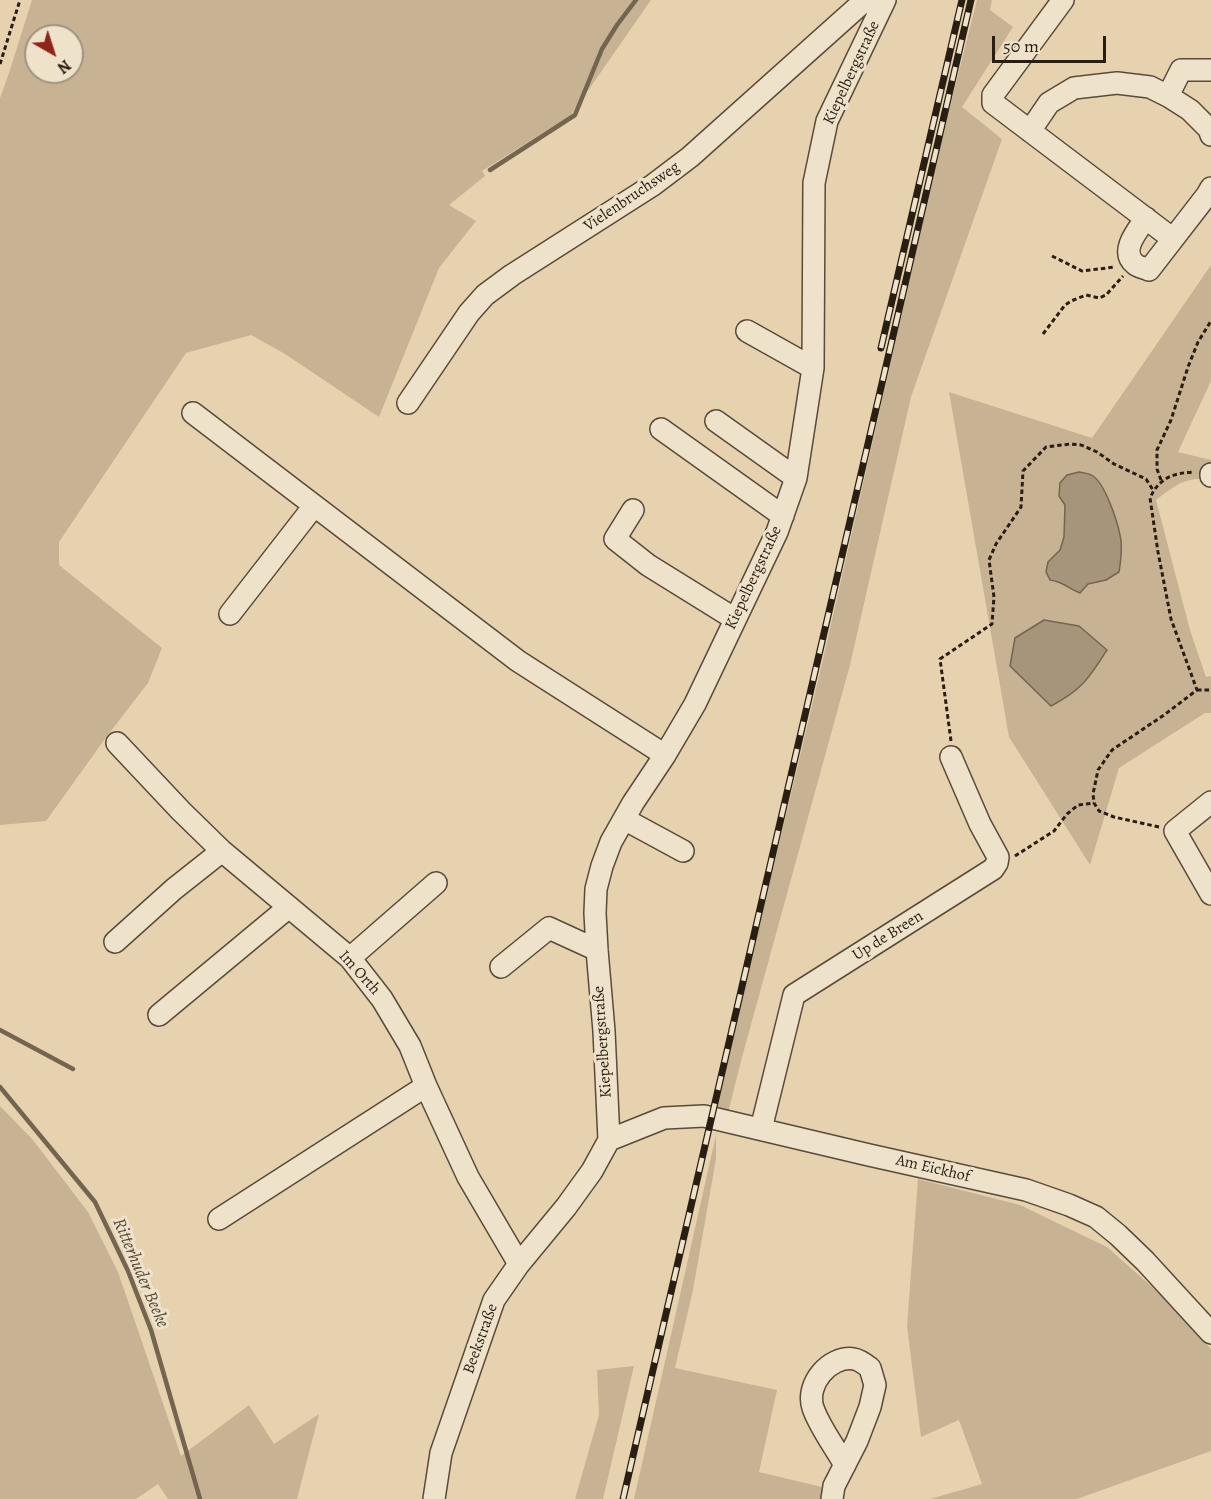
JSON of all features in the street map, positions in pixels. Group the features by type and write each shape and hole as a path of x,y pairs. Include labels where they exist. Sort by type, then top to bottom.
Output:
{"street":[{"name":"Vielenbruchsweg","path":"408,403 469,313 485,295 690,158 861,4 869,0"},
{"name":"Kiepelbergstraße","path":"609,1140 595,913 596,889 611,842 695,704 777,532 796,478 813,368 814,183 827,121 885,0"},
{"path":"1063,0 993,95 993,104 1173,239"},
{"path":"1168,96 1181,70 1211,70"},
{"path":"1030,130 1049,103 1074,88 1117,83 1150,87 1168,96 1190,110 1209,129 1211,135"},
{"path":"1146,218 1128,248 1129,255 1135,264 1149,270 1211,188"},
{"path":"747,331 813,368"},
{"path":"193,413 518,661 665,755"},
{"path":"716,421 796,478"},
{"path":"661,429 783,516"},
{"path":"230,614 314,506"},
{"path":"633,510 615,539 648,565 735,619"},
{"name":"Im Orth","path":"117,743 181,812 222,851 350,958 382,999 410,1046 468,1177 519,1264"},
{"path":"951,746 980,824 998,857 998,864"},
{"path":"1211,802 1175,831 1211,894"},
{"path":"624,819 682,852"},
{"path":"115,942 174,889 222,851"},
{"name":"Up de Breen","path":"761,1129 794,995 998,864"},
{"path":"350,958 436,883"},
{"path":"159,1015 289,907"},
{"path":"501,967 549,928 597,950"},
{"path":"219,1219 426,1086"},
{"name":"Am Eickhof","path":"609,1140 664,1118 704,1116 1026,1190 1069,1204 1096,1217 1145,1261 1211,1333"},
{"name":"Beekstraße","path":"434,1499 441,1453 494,1300 519,1264 592,1172 609,1140"},
{"path":"832,1499 834,1486 845,1465"}],"path":[{"path":"0,64 20,0"},
{"path":"1052,256 1082,271 1135,264"},
{"path":"1043,334 1065,305 1086,295 1100,298 1106,295 1135,264"},
{"path":"1161,480 1157,469 1157,450 1171,420 1198,342 1211,321"},
{"path":"951,746 940,659 992,624 994,597 989,560 996,544 1021,507 1023,471 1046,447 1081,445 1097,452 1114,464 1146,478 1153,490"},
{"path":"1197,690 1171,619 1150,498 1161,480 1176,474 1192,472 1211,475"},
{"path":"1175,831 1099,812 1094,803 1093,794 1098,770 1112,750 1197,690 1211,690"},
{"path":"998,864 1012,858 1054,831 1067,814 1078,805 1094,803"}],"shaded area":[{"path":"32,0 651,0 571,115 482,171 485,176 449,205 476,221 439,268 379,417 285,354 251,335 186,353 59,542 59,565 162,648 148,683 46,821 0,825 0,98 24,25 24,84 84,84 84,24 24,24"},
{"path":"977,0 992,0 990,10 1013,27 962,107 1002,139 911,397 850,665 741,1061 729,1109 731,1113 723,1113 716,1108 821,668 941,142"},
{"path":"1211,265 1211,381 1178,452 1211,460 1211,479 1194,479 1181,483 1156,500 1190,630 1206,677 1211,676 1211,713 1205,713 1119,768 1090,865 1009,737 949,392 1092,438"},
{"path":"1079,472 1093,476 1102,486 1116,521 1122,549 1119,572 1106,580 1088,584 1080,593 1050,580 1046,572 1048,562 1060,550 1064,537 1065,505 1059,496 1060,483 1067,475"},
{"path":"1044,620 1079,626 1107,650 1078,689 1051,706 1010,666 1015,638"},
{"path":"0,1106 33,1140 88,1212 118,1272 181,1456 249,1405 274,1444 319,1414 297,1499 168,1499 158,1484 136,1499 0,1499"},
{"path":"716,1135 716,1159 693,1290 675,1368 777,1390 759,1472 822,1487 838,1499 634,1499"},
{"path":"918,1179 1020,1205 1107,1247 1160,1294 1211,1349 1211,1451 1077,1499 930,1499 982,1484 959,1420 921,1437 907,1326"},
{"path":"634,1366 603,1499 575,1499 599,1415 597,1370"}],"waterway":[{"path":"490,170 575,115 602,49 636,0"},
{"path":"0,1030 73,1069"},
{"name":"Ritterhuder Beeke","path":"0,1087 95,1202 128,1271 151,1330 200,1499"}],"railway":[{"path":"881,348 962,0"},
{"path":"623,1499 971,0"}]}
